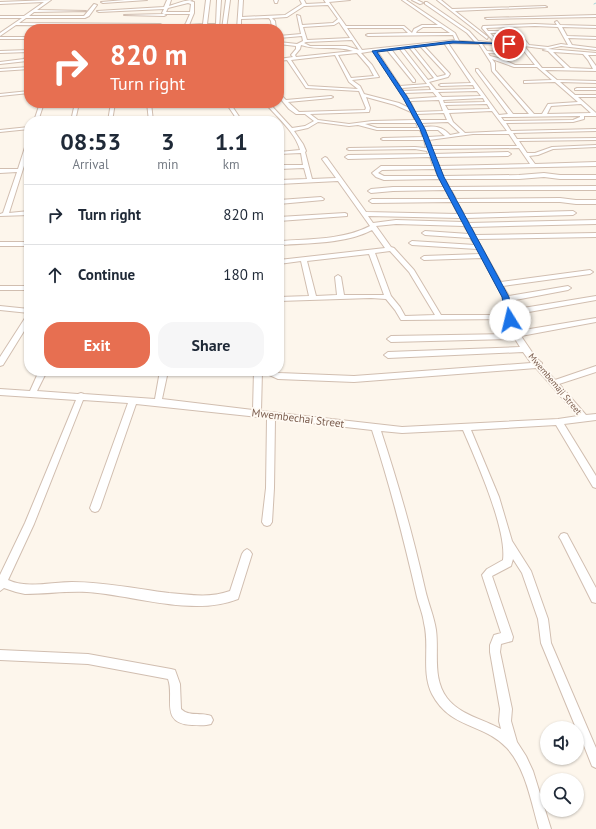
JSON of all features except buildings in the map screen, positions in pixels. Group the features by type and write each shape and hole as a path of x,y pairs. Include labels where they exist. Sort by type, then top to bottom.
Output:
{"street":[{"path":"0,3 48,0"},
{"path":"1,34 48,0"},
{"path":"103,2 145,0"},
{"path":"160,24 169,0"},
{"path":"25,12 74,9 99,11 166,8 198,0"},
{"path":"205,24 208,0"},
{"path":"216,24 219,0"},
{"path":"225,24 228,0"},
{"path":"239,24 241,0"},
{"path":"240,18 288,15 303,2 348,0"},
{"path":"404,0 454,34 458,39 453,42"},
{"path":"414,0 424,3 468,32 490,57 493,63 493,70 532,115"},
{"path":"412,5 439,0 492,43"},
{"path":"189,24 192,13 190,1"},
{"path":"327,2 371,66 376,77 350,79"},
{"path":"462,6 500,3"},
{"path":"537,3 545,7 554,17 570,44 596,49"},
{"path":"0,17 85,17 95,5"},
{"path":"0,6 40,6"},
{"path":"452,10 545,7"},
{"path":"306,10 331,8"},
{"path":"68,17 74,9"},
{"path":"278,10 279,16"},
{"path":"33,11 45,16"},
{"path":"96,19 99,11"},
{"path":"0,12 18,12"},
{"path":"113,16 192,13"},
{"path":"487,18 596,16"},
{"path":"270,17 273,24"},
{"path":"252,18 254,24"},
{"path":"300,18 302,35 305,41"},
{"path":"191,19 206,19"},
{"path":"326,19 339,20"},
{"path":"21,20 110,20"},
{"path":"38,24 55,20"},
{"path":"301,26 334,24 339,20"},
{"path":"557,21 596,21"},
{"path":"0,26 24,25"},
{"path":"413,35 414,30 420,27 441,26"},
{"path":"497,43 484,27 596,26"},
{"path":"345,27 404,27 413,35"},
{"path":"562,30 596,31"},
{"path":"294,31 294,36"},
{"path":"487,32 515,32 523,38 525,46 540,68 596,114"},
{"path":"368,35 454,34"},
{"path":"284,37 302,35"},
{"path":"566,37 596,38"},
{"path":"0,38 24,38"},
{"path":"363,39 383,38"},
{"path":"295,58 293,55 298,49 299,44 305,41 358,39"},
{"path":"537,41 540,46"},
{"path":"284,59 453,42 497,43 596,54"},
{"path":"284,43 299,44 310,47 346,47 361,52"},
{"path":"446,43 478,90 503,122 533,165"},
{"path":"525,46 596,44"},
{"path":"421,45 448,74 447,76 436,78 429,84"},
{"path":"410,46 436,78"},
{"path":"400,47 440,98 450,121 464,134 480,140 519,146"},
{"path":"389,49 414,81"},
{"path":"550,50 556,58 564,62 568,70"},
{"name":"Mwembemaji Street","path":"375,51 402,92 418,121 441,177 463,216 482,256 506,298 508,315 517,335 526,349 585,419"},
{"path":"0,52 24,52"},
{"path":"486,52 510,53"},
{"path":"490,57 514,66 568,70 596,70 590,59 584,53"},
{"path":"285,101 296,113 367,111 368,108 358,86 350,79 336,54"},
{"path":"288,59 302,82 309,88 361,93 397,104 413,112 494,110"},
{"path":"0,62 24,60"},
{"path":"0,70 24,68"},
{"path":"477,70 512,115"},
{"path":"549,76 596,77"},
{"path":"525,82 556,80 596,82"},
{"path":"398,87 429,84 474,84"},
{"path":"577,89 596,89"},
{"path":"402,92 478,90"},
{"path":"0,95 24,93"},
{"path":"574,96 596,96"},
{"path":"285,101 330,97"},
{"path":"406,100 483,97"},
{"path":"443,104 488,103"},
{"path":"544,115 550,105 590,104"},
{"path":"291,109 342,106"},
{"path":"271,108 279,116"},
{"path":"306,113 317,121 349,125 418,121 450,121"},
{"path":"498,116 596,114"},
{"path":"503,122 573,121 582,118 582,115"},
{"path":"291,130 306,127 317,121"},
{"path":"284,122 291,130 304,151 310,181"},
{"path":"359,124 377,130 439,128 444,130 446,137 444,142 437,148"},
{"path":"0,131 24,129"},
{"path":"377,130 377,136 384,139 446,137 464,134"},
{"path":"349,149 415,148 430,151 437,148 480,140 510,132 596,130"},
{"path":"384,139 386,143 384,149"},
{"path":"515,140 596,139"},
{"path":"526,155 536,154 552,148 596,146"},
{"path":"284,153 304,151"},
{"path":"348,157 430,151 508,154"},
{"path":"24,158 3,215 24,213"},
{"path":"325,159 388,249"},
{"path":"596,164 381,168 375,173 381,177 519,177 544,175 560,177 596,177"},
{"path":"284,167 307,166"},
{"path":"0,171 20,170"},
{"path":"284,182 338,179"},
{"path":"371,191 393,189 596,188"},
{"path":"284,202 322,199"},
{"path":"372,201 560,200 596,202"},
{"path":"363,214 463,216 573,213"},
{"path":"284,219 344,215"},
{"path":"284,243 333,238 363,232 372,226 396,222 467,225 596,222"},
{"path":"425,233 473,237 596,235"},
{"path":"412,243 478,247"},
{"path":"0,244 24,244"},
{"path":"284,262 304,261 388,249 395,251 412,271 439,317"},
{"path":"371,251 388,297 398,309 401,316 406,319 508,315 596,298"},
{"path":"424,258 482,256"},
{"path":"304,261 314,298"},
{"path":"499,284 590,272"},
{"path":"338,277 341,297"},
{"path":"0,288 24,288"},
{"path":"506,298 568,288"},
{"path":"284,299 388,297"},
{"path":"0,308 24,310"},
{"path":"391,339 517,335 596,320"},
{"path":"0,363 24,325"},
{"path":"388,355 526,349"},
{"path":"278,376 354,379 539,365"},
{"path":"554,383 596,369"},
{"path":"32,394 41,376"},
{"path":"158,402 163,376"},
{"path":"257,413 258,376"},
{"name":"Mwembechai Street","path":"0,392 158,402 257,413 376,429 414,430 466,428 558,422 596,417"},
{"path":"81,396 29,524 1,584 12,587 38,588 84,587 193,600 220,600 234,595 248,554"},
{"path":"95,508 133,400"},
{"path":"267,522 270,488 271,415"},
{"path":"558,422 596,484"},
{"path":"466,428 475,447 498,507 511,553 508,562 487,575 508,635 507,639 497,640 495,652 511,743 518,754 533,790 545,829"},
{"path":"376,429 394,483 424,605 430,622 432,674 435,688 441,700 465,720 495,732 511,743"},
{"path":"564,537 596,598"},
{"path":"508,543 526,571 544,619 546,643 596,762"},
{"path":"0,655 88,660 171,674 175,683 174,702 179,714 184,718 206,720"}],"route":[{"path":"509,44 453,42 375,51 406,98 422,129 441,177 463,216 482,256 506,297 508,317 510,320"}]}
